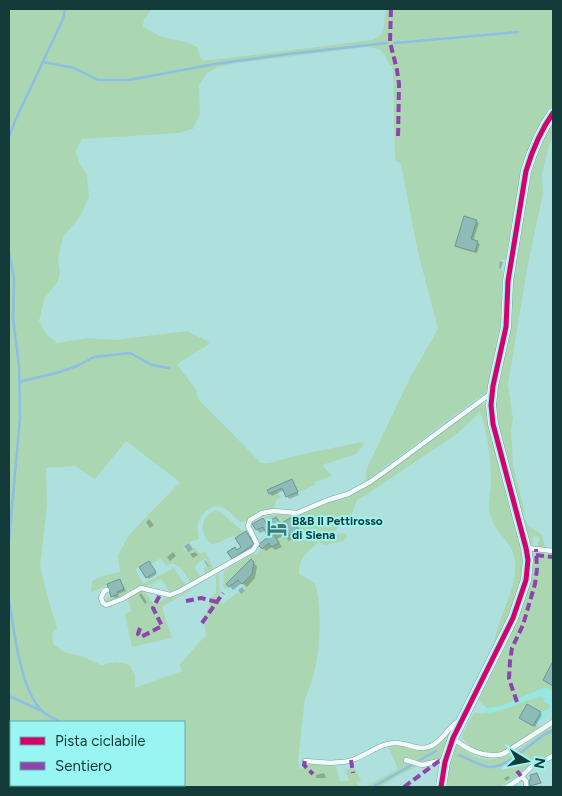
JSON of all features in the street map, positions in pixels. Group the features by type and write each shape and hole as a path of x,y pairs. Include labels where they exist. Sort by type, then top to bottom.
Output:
{"street":[{"path":"440,787 445,762 453,738 513,618 526,580 528,560 526,548 493,424 491,393 506,327 508,281 526,171 530,157 553,113"}],"lane":[{"path":"107,590 104,591 101,598 102,603 106,605 122,599 141,588 170,594 180,591 253,550 257,544 248,526 250,520 262,513 274,511 296,513 355,490 387,470 491,393"},
{"path":"526,548 553,551"},
{"path":"305,761 347,761 391,743 425,748 436,744 456,722 463,719"},
{"path":"453,738 464,747 487,755 498,756 553,722"},
{"path":"507,787 531,767 553,756"},
{"path":"408,760 422,765 439,761"},
{"path":"521,776 526,781 526,787"}],"shaded area":[{"path":"553,654 553,710 505,749 481,724 487,702"}],"green space":[{"path":"9,9 152,9 144,19 143,27 162,37 186,42 197,47 200,57 204,61 372,40 383,32 386,9 553,9 553,107 521,173 506,259 501,260 499,269 503,271 502,318 486,392 366,481 367,468 411,376 438,329 418,252 401,164 395,160 393,72 392,66 390,66 384,54 376,48 366,47 218,67 206,74 199,85 200,114 193,129 178,133 82,139 76,151 79,162 87,175 89,197 79,218 63,237 58,259 60,271 58,281 44,299 39,321 47,335 57,343 88,338 115,340 187,331 209,342 208,345 177,364 196,390 198,399 261,463 274,462 361,442 364,444 356,454 322,465 332,476 315,482 315,485 298,492 292,480 267,490 269,494 277,491 281,498 276,500 274,509 251,516 247,521 241,522 222,507 218,506 207,510 201,516 198,523 199,539 183,546 186,552 195,547 200,554 205,551 214,570 205,575 204,568 209,565 205,558 195,568 201,577 191,583 180,567 172,563 166,566 161,558 151,564 149,561 135,569 143,584 174,568 186,586 175,592 170,592 161,579 146,587 141,585 132,589 107,603 106,599 118,595 117,592 124,589 121,579 91,593 92,581 102,576 120,572 118,555 129,535 180,482 126,441 95,479 74,466 46,468 47,505 40,566 57,628 52,633 53,644 66,653 82,656 101,665 116,662 130,665 135,675 135,688 182,671 180,664 206,635 204,618 210,604 209,599 216,593 216,575 219,574 220,603 223,604 238,592 240,594 245,590 242,584 252,574 254,562 251,559 226,584 229,587 225,589 223,586 224,571 252,554 256,554 269,543 271,547 279,543 274,535 280,531 285,538 299,530 292,517 280,524 276,518 266,523 263,518 275,515 295,515 339,500 371,484 477,407 482,404 486,406 489,425 524,561 517,595 494,648 498,628 512,588 515,567 512,551 493,522 489,510 490,456 480,412 458,433 357,500 351,516 332,533 334,535 344,533 347,537 343,541 325,545 319,542 308,552 300,564 299,574 315,583 320,625 314,672 305,698 298,760 300,769 311,763 336,766 340,781 349,781 345,770 355,768 361,781 356,783 360,787 9,787"},
{"path":"553,121 553,138 549,145 542,174 543,193 527,269 508,385 513,419 511,429 513,465 524,509 524,517 528,525 542,535 545,548 537,547 540,537 534,536 530,545 497,422 495,406 514,266 530,172 542,141"},
{"path":"216,510 244,532 238,536 211,544 204,535 203,526 206,517"},
{"path":"532,553 533,558 535,558 534,553 553,555 553,692 545,687 501,706 487,708 480,702 479,697"},
{"path":"205,582 162,607 172,638 132,647 125,614 131,611 128,598 139,590 144,590 153,603 156,604 166,598 178,596"},
{"path":"541,697 545,699 544,702 550,705 547,710 541,712 526,704 519,718 533,726 534,724 541,727 518,743 501,752 483,753 468,745 464,740 462,735 474,713 501,711"},
{"path":"454,725 443,758 427,762 399,775 380,787 365,787 398,769 388,746 396,745 426,751 439,744"},
{"path":"553,725 553,752 529,765 516,777 499,787 445,787 454,744 477,757 495,759 504,757 521,748"}],"building":[{"path":"464,216 477,220 471,239 478,241 475,252 455,246"},
{"path":"292,479 298,492 286,497 282,488 269,494 267,490"},
{"path":"276,517 280,524 292,517 299,530 284,538 280,531 274,535 279,543 271,547 269,543 262,549 258,545 268,537 263,527 256,530 252,524 263,518 266,523"},
{"path":"246,531 254,544 232,559 227,552 235,547 237,550 241,547 235,538"},
{"path":"251,559 254,562 252,574 242,584 238,580 229,587 226,584"},
{"path":"149,561 156,572 146,578 139,567"},
{"path":"120,579 124,589 111,597 107,584"},
{"path":"553,661 553,686 543,680"},
{"path":"527,704 541,712 533,726 519,718"},
{"path":"537,773 541,783 530,786 530,775"}],"waterway":[{"path":"9,137 63,19 65,9"},
{"path":"395,43 518,32"},
{"path":"43,62 74,68 98,80 129,80 215,64 387,43"},
{"path":"9,252 14,279 13,318 19,366 20,418 9,540"},
{"path":"19,382 60,372 94,357 130,353 152,365 169,368"},
{"path":"9,600 19,657 27,686 40,709 58,721"},
{"path":"9,696 40,710"},
{"path":"459,755 489,767 497,766 514,758 553,730"},
{"path":"373,787 436,751"}],"marked path":[{"path":"391,9 390,42 399,84 398,140"},
{"path":"517,702 509,679 510,661 512,648 523,625 535,584 537,569 536,549"},
{"path":"536,555 553,557"},
{"path":"140,628 138,634 141,637 162,626 153,608 161,593"},
{"path":"202,623 223,593"},
{"path":"186,601 201,598 217,602"},
{"path":"351,760 353,773"},
{"path":"305,761 304,765 313,774"},
{"path":"404,787 439,761 445,762"},
{"path":"517,771 521,776"}],"cycle path":[{"path":"441,787 445,762 453,738 513,618 526,580 528,560 526,548 493,424 491,405 493,386 506,327 508,281 526,171 537,141 553,113"}],"place":[{"name":"B&B Il Pettirosso di Siena","path":"277,528"}]}
